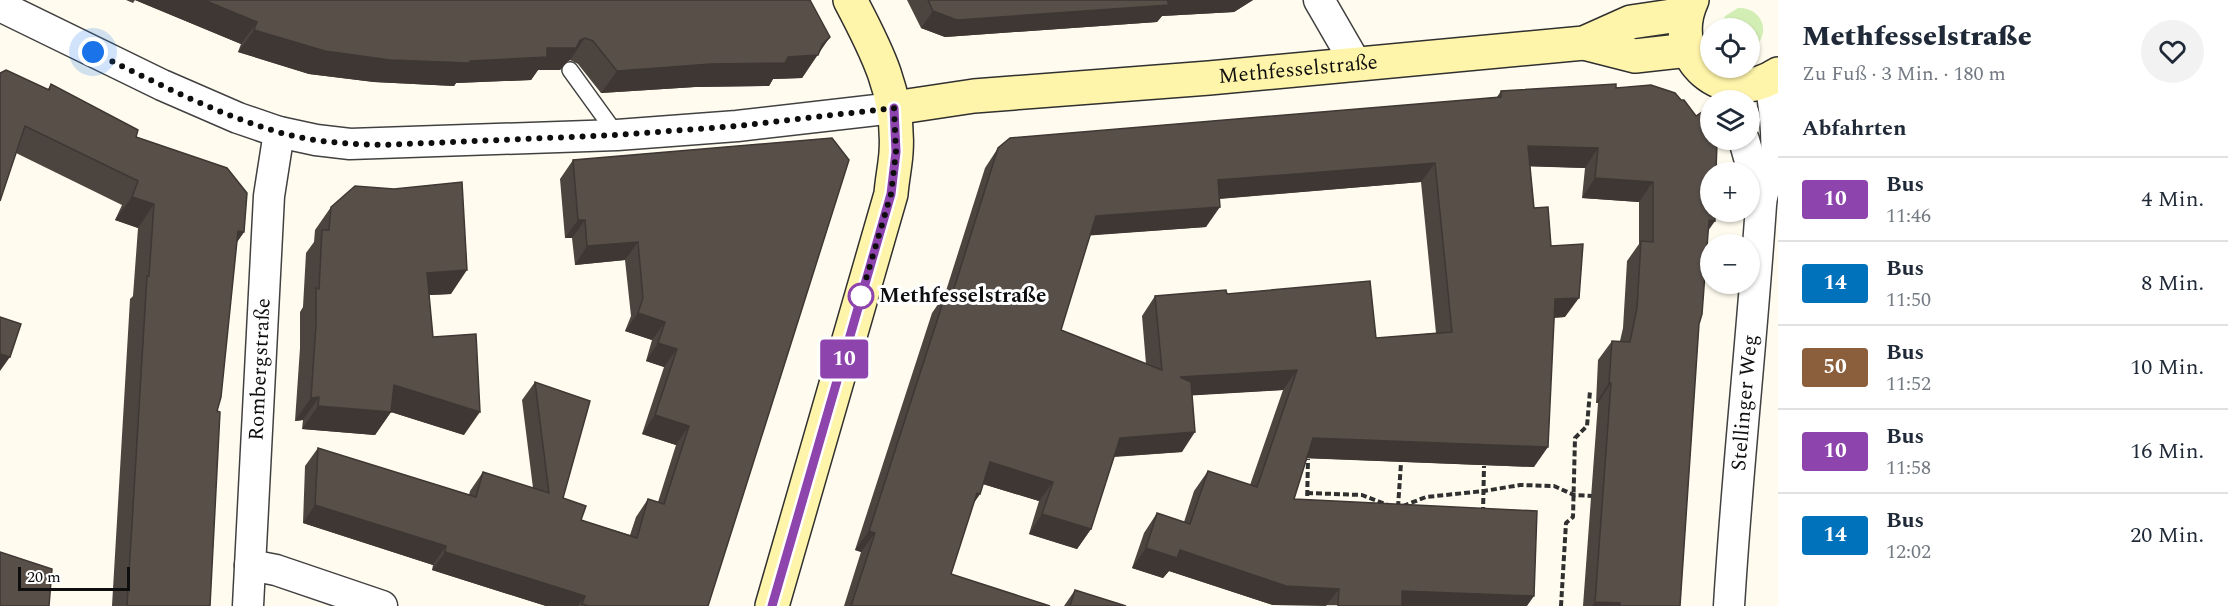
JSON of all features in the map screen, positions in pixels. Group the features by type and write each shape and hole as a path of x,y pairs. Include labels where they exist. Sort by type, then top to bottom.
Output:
{"street":[{"path":"772,606 891,194 896,152 894,108 883,67 850,0"},
{"path":"1319,0 1356,64"},
{"name":"Methfesselstraße","path":"0,6 162,85 238,118 279,132 316,140 382,145 617,135 737,126 894,108 974,96 1157,83 1584,43 1635,56 1689,50"},
{"name":"Methfesselstraße","path":"1584,43 1631,21 1689,7 1684,28 1689,50 1696,64 1708,75 1732,90"},
{"name":"Methfesselstraße","path":"1744,90 1774,77"},
{"name":"Stellinger Weg","path":"1729,606 1735,506 1761,200 1776,153 1774,77"},
{"name":"Rombergstraße","path":"248,606 268,196 279,132"},
{"name":"Stellinger Weg","path":"1747,150 1761,200"},
{"path":"250,565 276,570 382,606"}],"lane":[{"path":"570,70 617,135"}],"path":[{"path":"1561,606 1566,523 1573,517 1575,438 1587,426 1590,391"},
{"path":"1307,511 1308,459"},
{"path":"1398,517 1401,463"},
{"path":"1483,519 1484,466"},
{"path":"1307,493 1362,495 1398,509 1426,497 1520,485 1554,486 1574,495 1604,496"}],"green space":[{"path":"1738,8 1754,12 1759,18 1724,18"},
{"path":"1760,19 1763,31 1760,40"}],"building":[{"path":"204,0 810,0 830,37 822,45 818,55 788,57 785,63 711,64 617,71 593,41 585,38 580,40 576,48 547,48 547,57 470,61 470,63 390,60 325,51 254,30 257,22"},
{"path":"928,0 1167,0 1169,5 957,20 933,11"},
{"path":"6,70 49,90 51,84 138,130 136,137 227,168 247,193 244,232 238,231 221,397 217,411 220,412 210,606 127,606 147,276 149,276 154,204 132,197 138,181 25,126 0,201 0,73"},
{"path":"1616,84 1616,88 1651,85 1675,93 1681,100 1684,100 1696,116 1700,113 1700,150 1717,150 1716,162 1700,162 1700,222 1709,222 1708,234 1700,234 1700,294 1703,294 1699,324 1680,606 1620,606 1620,603 1595,602 1612,341 1630,342 1637,308 1641,241 1653,242 1653,182 1595,178 1598,148 1528,146 1534,208 1548,207 1551,246 1583,244 1579,298 1555,299 1548,447 1313,438 1294,499 1537,511 1534,596 1402,591 1402,606 1338,606 1339,589 1286,586 1180,550 1177,558 1146,548 1157,513 1190,524 1208,471 1257,487 1297,370 1180,377 1191,382 1195,432 1120,438 1091,529 1042,514 1053,482 990,462 980,494 977,493 951,574 1050,606 851,606 875,533 869,531 946,293 952,295 998,148 1010,138 1501,97 1501,91","holes":["1435,163 1452,332 1376,338 1370,281 1227,294 1226,290 1155,296 1162,370 1061,330 1096,216 1220,207 1218,180"]},
{"path":"832,138 849,160 708,606 589,606 582,604 585,596 445,552 446,546 315,505 318,448 476,497 483,472 549,493 535,382 590,401 563,498 586,506 581,520 637,538 648,499 664,504 689,426 655,415 677,349 658,343 665,322 638,313 643,298 638,242 587,246 585,220 578,220 573,160"},
{"path":"462,182 467,270 427,273 433,337 476,334 480,412 394,385 391,412 318,406 319,397 311,398 316,288 319,289 322,230 329,230 331,207 355,186 394,189"},
{"path":"0,317 21,324 10,357 0,354"},
{"path":"0,552 52,569 49,606 0,606"},
{"path":"1075,590 1126,606 1070,606"}],"bus line":[{"name":"10","path":"772,606 891,194 896,152 894,108"}],"place":[{"name":"Methfesselstraße","path":"861,296"}],"route":[{"path":"93,52 238,118 279,132 350,144 382,145 617,135 737,126 894,108 896,152 891,194 861,296"}]}
